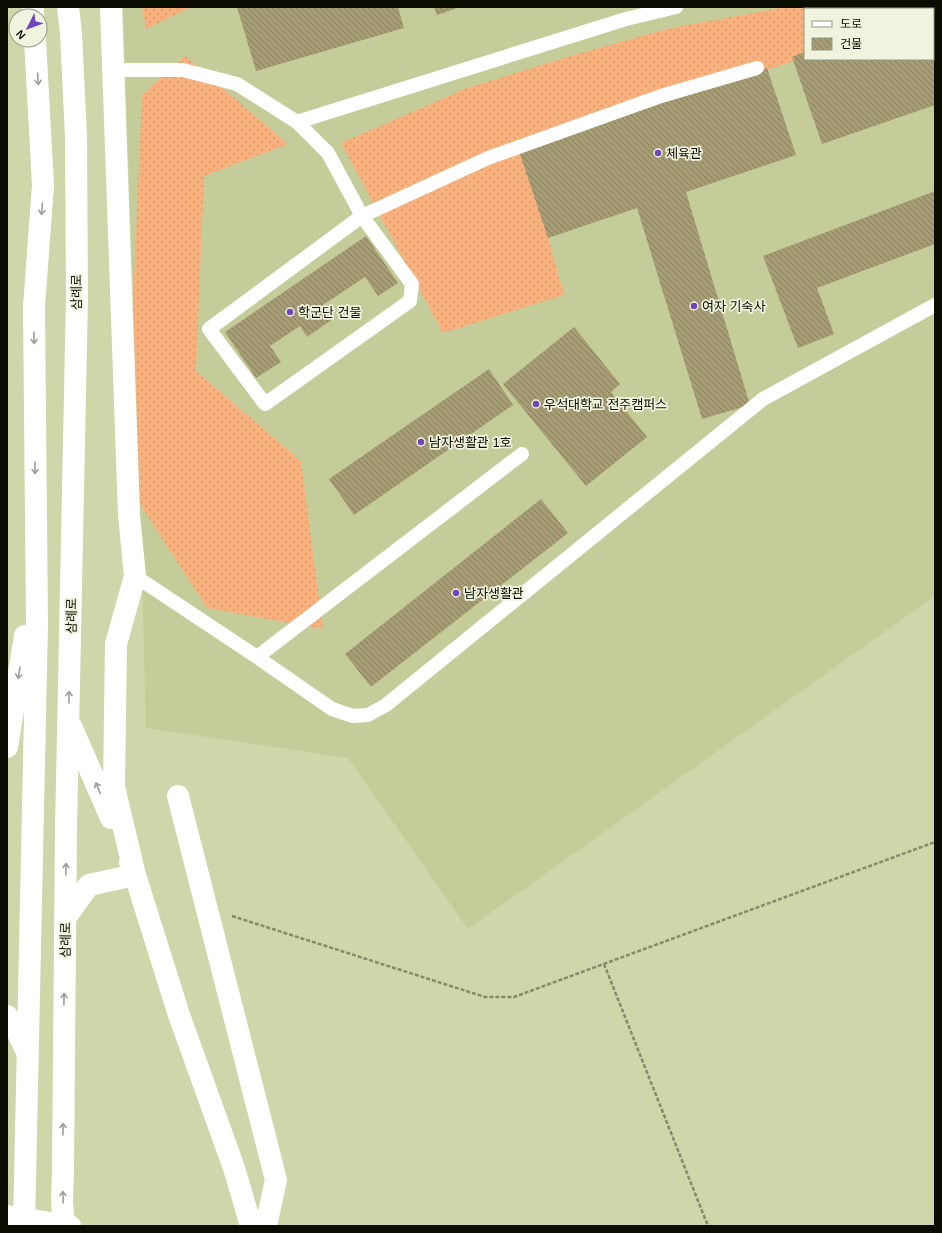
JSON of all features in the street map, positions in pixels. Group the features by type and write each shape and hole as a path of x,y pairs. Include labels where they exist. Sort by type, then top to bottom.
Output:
{"street":[{"name":"삼례로","path":"64,1226 62,1202 65,918 76,290 76,137 71,33 68,7"},
{"path":"111,7 129,516 135,576 116,644 114,787 135,875 179,1016 234,1168 251,1226"},
{"path":"24,1226 37,631 34,307 43,185 35,48"},
{"path":"7,747 36,566"},
{"path":"69,719 135,875"},
{"path":"178,796 276,1180 266,1226"},
{"path":"65,918 89,885 135,875"},
{"path":"7,1016 18,1031 28,1053"},
{"path":"7,1216 70,1226"}],"lane":[{"path":"297,122 626,19 676,7"},
{"path":"113,70 183,70 237,84 297,122 328,153 362,216 412,284 410,300 265,404 210,329 362,216 488,158 661,96 757,68"},
{"path":"135,576 332,709 353,716 368,715 386,705 763,399 935,305"},
{"path":"257,657 522,454"}],"path":[{"path":"206,907 485,998 514,997 935,842"},
{"path":"604,964 708,1226"}],"shaded area":[{"name":"우석대학교 전주캠퍼스","path":"123,7 935,7 935,596 468,929 348,758 146,728"},
{"path":"142,7 191,7 146,29"},
{"path":"785,7 935,7 934,14 934,8 804,8 804,57 524,151 564,295 443,333 341,143 467,88 574,55 667,29"},
{"path":"185,56 288,144 204,176 196,371 301,461 323,629 207,608 140,504 133,305 142,95"}],"building":[{"path":"237,7 398,7 404,28 256,71"},
{"path":"434,7 460,7 437,15"},
{"path":"934,24 935,105 822,144 792,57 804,52 804,60 934,60"},
{"name":"체육관","path":"767,68 796,155 686,192 750,405 702,419 637,208 548,238 519,151"},
{"path":"935,191 935,244 817,288 834,334 798,348 763,256"},
{"name":"학군단 건물","path":"366,236 398,283 378,296 365,277 323,305 333,319 307,337 300,326 270,346 281,362 256,378 225,332"},
{"path":"574,327 620,384 611,392 647,437 586,486 503,384"},
{"name":"남자생활관 1호","path":"489,369 513,405 354,515 329,479"},
{"name":"남자생활관","path":"541,499 568,533 371,687 345,654"}],"place":[{"name":"체육관","path":"658,153"},
{"name":"여자 기숙사","path":"694,306"},
{"name":"학군단 건물","path":"290,312"},
{"name":"우석대학교 전주캠퍼스","path":"536,404"},
{"name":"남자생활관 1호","path":"421,442"},
{"name":"남자생활관","path":"456,593"}]}
